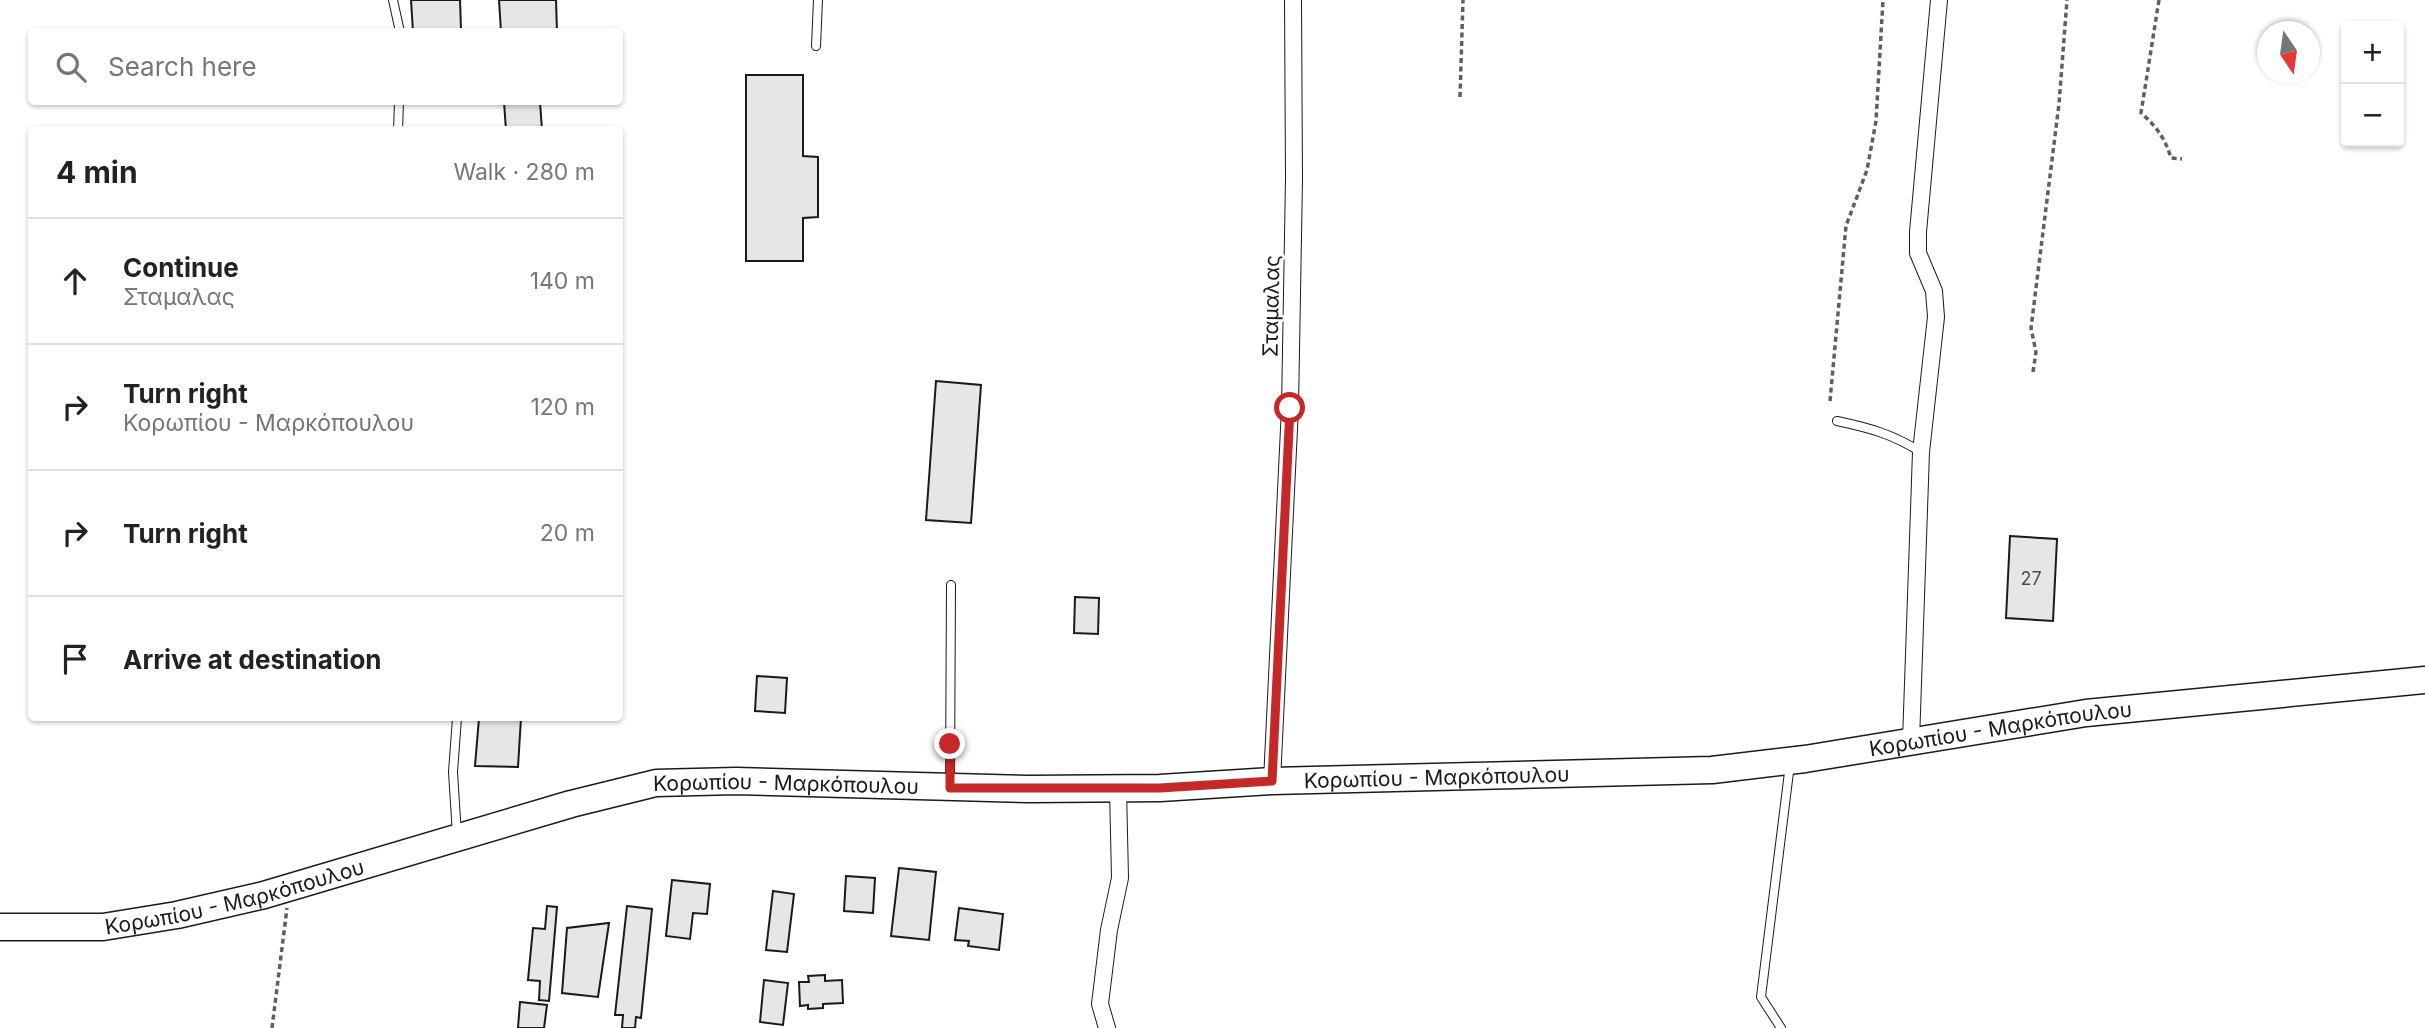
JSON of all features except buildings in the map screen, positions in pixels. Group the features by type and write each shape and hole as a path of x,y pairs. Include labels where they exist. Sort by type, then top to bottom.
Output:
{"main road":[{"name":"Κορωπίου - Μαρκόπουλου","path":"0,927 103,927 177,915 289,888 571,804 656,783 736,781 950,788 1118,789 1272,781 1712,770 1790,761 2086,713 2425,680"}],"street":[{"name":"Σταμαλας","path":"1272,781 1290,408 1294,179 1293,0"},
{"path":"1911,741 1921,452 1936,317 1934,291 1918,253 1918,232 1939,0"},
{"path":"1107,1028 1100,1004 1109,930 1120,878 1118,789"}],"lane":[{"path":"393,0 399,28"},
{"path":"816,46 818,0"},
{"path":"398,126 399,105"},
{"path":"1837,421 1876,429 1899,438 1921,452"},
{"path":"950,788 951,585"},
{"path":"457,721 453,772 457,838"},
{"path":"1780,1028 1761,997 1790,761"}],"path":[{"path":"1460,97 1462,0"},
{"path":"1830,401 1846,226 1867,170 1876,121 1883,0"},
{"path":"2033,372 2036,352 2031,328 2059,104 2067,0"},
{"path":"2159,0 2141,113 2166,142 2171,158 2182,159"},
{"path":"272,1028 289,888"}],"route":[{"path":"950,744 950,788 1160,788 1272,781 1290,408"}]}
